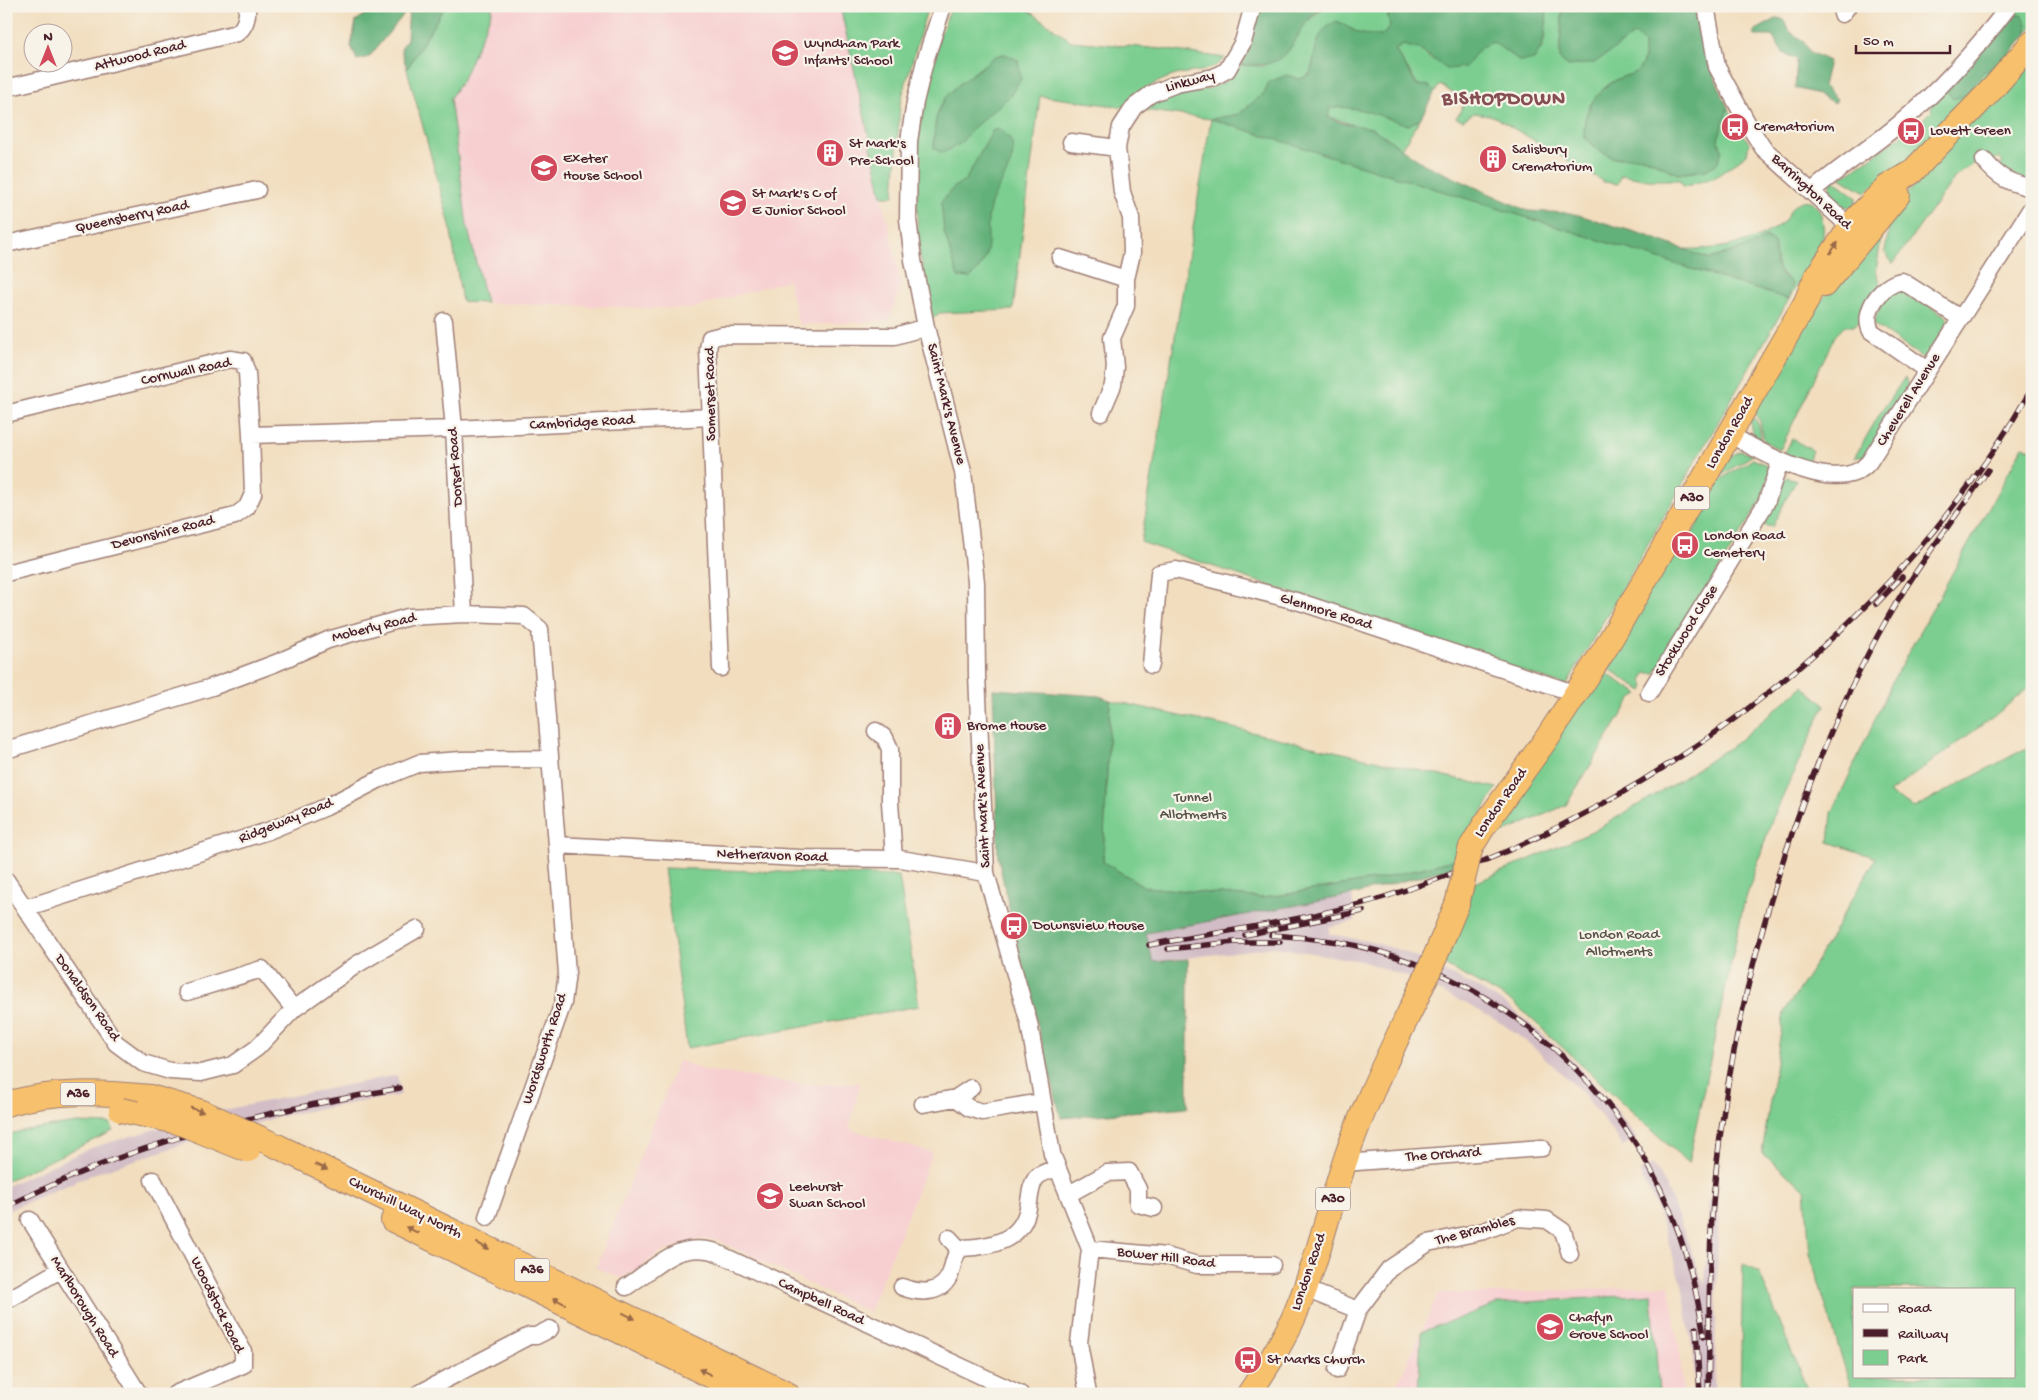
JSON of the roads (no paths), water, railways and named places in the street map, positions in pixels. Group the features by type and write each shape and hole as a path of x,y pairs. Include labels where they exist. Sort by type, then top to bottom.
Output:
{"highway":[{"name":"London Road","path":"1249,1394 1284,1338 1305,1289 1344,1163 1366,1105 1435,957 1457,904 1471,847 1577,694 1806,302 1816,277 1856,233 1904,187 1912,172 1994,87 2032,43"},
{"name":"Churchill Way North","path":"6,1104 34,1098 82,1093 150,1098 202,1112 277,1146 787,1394"},
{"name":"Churchill Way North","path":"6,1119 54,1110 121,1110 178,1122 248,1150 748,1394"}],"street":[{"name":"Attwood Road","path":"6,88 237,33 243,28 248,14 247,6"},
{"name":"Saint Mark's Avenue","path":"943,6 925,61 915,102 909,141 908,219 913,260 926,326 963,472 976,582 977,675 986,873 1029,1023 1041,1102 1057,1168 1090,1249 1079,1343 1088,1394"},
{"name":"Linkway","path":"1101,413 1113,385 1115,367 1112,338 1126,306 1126,279 1132,253 1131,218 1122,192 1116,148 1121,127 1127,116 1142,100 1163,88 1214,77 1227,70 1244,42 1253,6"},
{"name":"Barrington Road","path":"1706,6 1717,66 1738,109 1763,148 1856,233"},
{"path":"1811,192 1836,170 1898,125 1926,100 1967,60 2007,7"},
{"path":"1071,142 1116,148"},
{"path":"1984,160 1992,171 2005,181 2032,188"},
{"name":"Queensberry Road","path":"6,244 257,190"},
{"name":"Cheverell Avenue","path":"1729,434 1780,462 1837,476 1860,472 1869,462 2032,207"},
{"path":"1060,258 1126,279"},
{"path":"1927,370 1874,335 1868,322 1872,306 1889,284 1902,282 1909,284 1960,318"},
{"name":"Dorset Road","path":"444,321 454,429 464,614"},
{"name":"Somerset Road","path":"721,668 708,349 710,338 722,335 895,336 926,326"},
{"name":"Cornwall Road","path":"6,414 230,359 243,361 247,374 251,435"},
{"name":"Cambridge Road","path":"454,429 711,417"},
{"path":"251,435 454,429"},
{"name":"Devonshire Road","path":"6,572 235,516 247,507 253,494 251,435"},
{"name":"Stockwood Close","path":"1649,693 1766,503 1780,462"},
{"name":"Glenmore Road","path":"1151,665 1159,573 1176,570 1300,602 1577,694"},
{"name":"Moberly Road","path":"6,750 212,687 276,663 328,640 408,617 464,614 524,616 540,629 557,845"},
{"path":"876,731 885,738 890,749 890,802 894,859"},
{"name":"Ridgeway Road","path":"25,908 268,831 326,807 378,780 419,763 461,760 549,759"},
{"name":"Netheravon Road","path":"557,845 799,858 894,859 986,873"},
{"name":"Wordsworth Road","path":"487,1217 563,1002 567,973 557,845"},
{"name":"Donaldson Road","path":"6,880 116,1043 143,1063 170,1071 201,1073 233,1065 258,1048 294,1009 356,965 417,929"},
{"path":"187,992 262,969 294,1009"},
{"path":"923,1104 956,1098 971,1088"},
{"path":"956,1098 969,1108 982,1112 1041,1102"},
{"name":"The Orchard","path":"1344,1163 1542,1148"},
{"path":"902,1287 926,1293 944,1284 950,1274 956,1254 954,1244 998,1244 1010,1238 1018,1230 1028,1210 1031,1188 1037,1177 1057,1168"},
{"path":"1069,1194 1107,1173 1129,1172 1138,1189 1138,1204 1154,1208"},
{"name":"Woodstock Road","path":"153,1180 242,1351 242,1365 175,1394"},
{"name":"The Brambles","path":"1337,1370 1358,1310 1389,1270 1428,1243 1484,1231 1518,1218 1547,1220 1563,1231 1570,1254"},
{"name":"Marlborough Road","path":"30,1220 139,1394"},
{"name":"Campbell Road","path":"626,1287 677,1251 698,1247 713,1251 1020,1394"},
{"name":"Bower Hill Road","path":"1090,1249 1166,1256 1197,1265 1272,1265"},
{"path":"6,1301 60,1270"},
{"path":"1305,1289 1358,1310"},
{"path":"418,1394 526,1330 536,1336 550,1329"}],"railway":[{"path":"1149,945 1248,928 1346,908 1409,889 1504,852 1595,807 1683,755 1766,694 1844,627 1914,553 1978,473 2032,388"},
{"path":"1708,1394 1712,1216 1720,1141 1732,1064 1748,985 1769,907 1793,830 1822,755 1853,684 1899,598 1988,470"},
{"path":"1876,604 1902,577"},
{"path":"1245,935 1363,911"},
{"path":"1271,935 1353,945 1401,959 1448,978 1492,1002 1534,1032 1572,1065 1606,1103 1636,1144 1660,1188 1688,1260 1704,1336"},
{"path":"1168,949 1235,942 1280,942"},
{"path":"6,1207 60,1181 97,1166 183,1136 275,1112 400,1088"},
{"path":"1696,1328 1700,1394"}],"place":[{"name":"Wyndham Park Infants' School","path":"785,53"},
{"name":"Crematorium","path":"1735,127"},
{"name":"Lovett Green","path":"1911,131"},
{"name":"St Mark's Pre-School","path":"830,153"},
{"name":"Salisbury Crematorium","path":"1493,159"},
{"name":"Exeter House School","path":"544,168"},
{"name":"St Mark's C of E Junior School","path":"733,203"},
{"name":"London Road Cemetery","path":"1685,545"},
{"name":"Brome House","path":"948,726"},
{"name":"Downsview House","path":"1014,926"},
{"name":"Leehurst Swan School","path":"770,1196"},
{"name":"Chafyn Grove School","path":"1550,1327"},
{"name":"St Marks Church","path":"1248,1360"}],"district":[{"name":"BISHOPDOWN","path":"1504,100"}],"park label":[{"name":"Tunnel Allotments","path":"1193,806"},
{"name":"London Road Allotments","path":"1619,944"}]}
